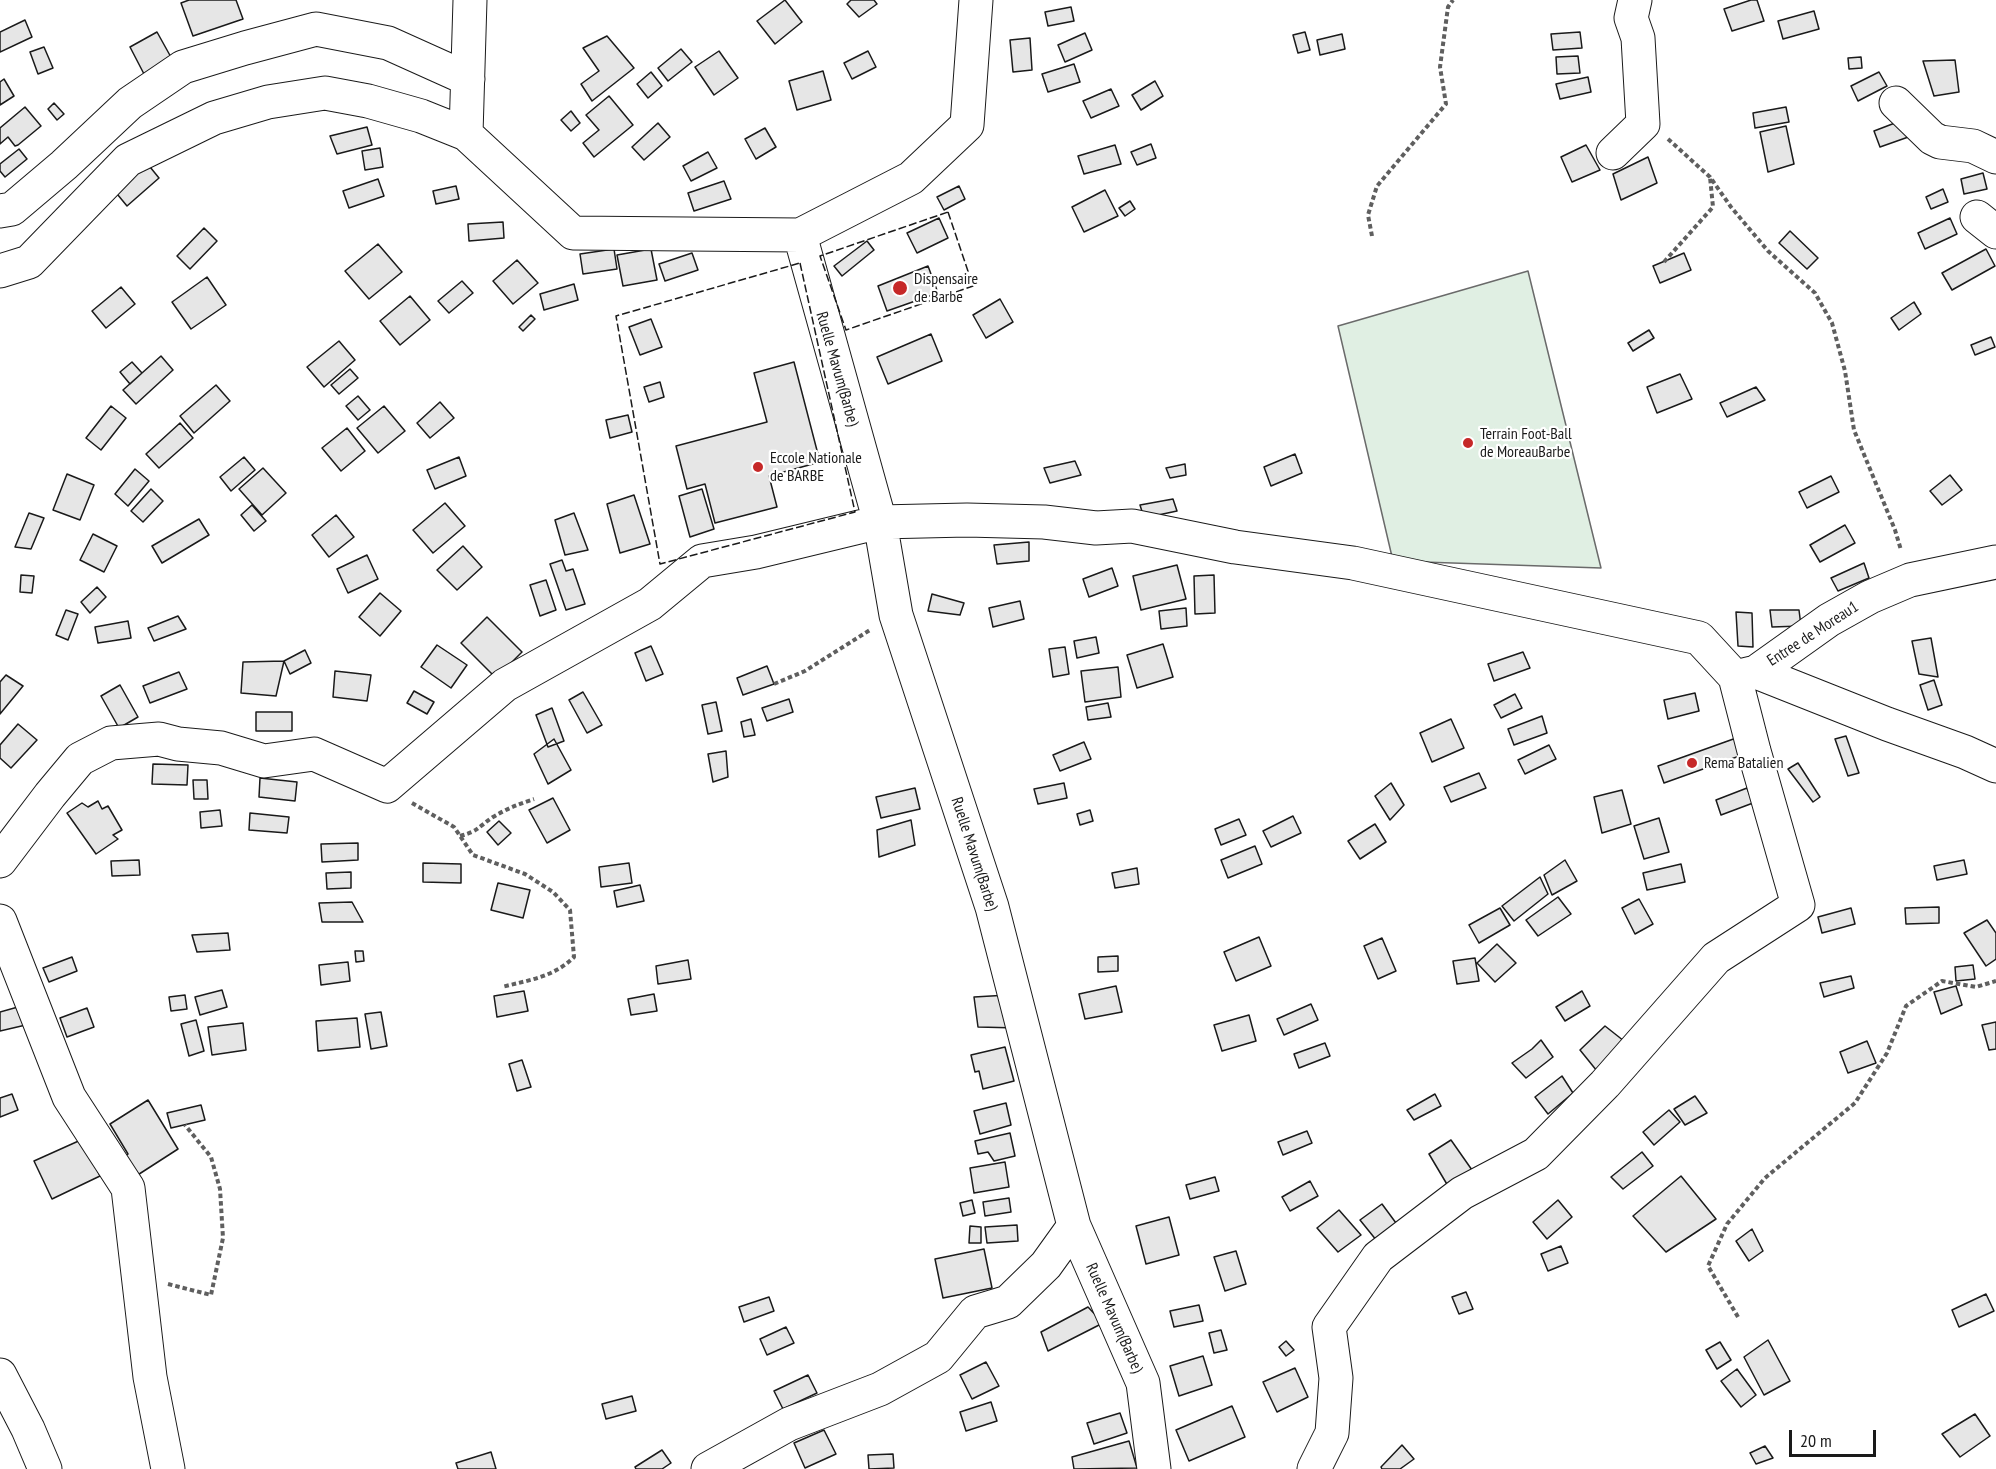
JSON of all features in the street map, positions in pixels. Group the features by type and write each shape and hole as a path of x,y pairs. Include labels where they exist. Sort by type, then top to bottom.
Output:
{"street":[{"path":"466,134 470,0"},
{"path":"0,271 29,262 128,160 214,118 257,105 325,93 368,101 421,116 466,134 573,233 800,235 911,178 967,125 976,0"},
{"path":"1613,153 1642,124 1638,38 1631,18 1635,0"},
{"path":"0,211 12,209 64,165 130,103 174,73 245,48 316,29 388,43 468,79"},
{"path":"1896,103 1932,138 1940,142 1973,146 1996,157"},
{"name":"Ruelle Mavum(Barbe)","path":"800,235 880,522 896,615 992,907 1074,1226 1143,1383 1154,1469"},
{"path":"0,861 80,759 111,744 159,739 178,744 221,748 264,761 314,754 387,786 505,685 650,604 702,561 756,552 880,522 967,520 1044,522 1096,528 1132,526 1235,547 1353,563 1699,638 1746,675 1965,752 1996,766"},
{"name":"Entree de Moreau1","path":"1746,675 1829,620 1870,597 1910,580 1996,562"},
{"path":"1314,1469 1332,1433 1336,1378 1329,1327 1378,1257 1462,1193 1536,1154 1605,1084 1716,958 1798,905 1754,751 1746,675"},
{"path":"0,921 69,1097 128,1188 150,1377 168,1469"},
{"path":"708,1469 789,1424 880,1389 938,1357 975,1312 1008,1302 1046,1265 1074,1226"},
{"path":"0,1375 28,1429 45,1469"}],"path":[{"path":"1372,236 1368,215 1377,186 1446,104 1440,67 1448,7 1453,0"},
{"path":"1642,124 1663,135 1710,177 1731,207 1768,251 1815,293 1832,323 1845,370 1854,430 1895,530 1910,580"},
{"path":"1664,262 1713,207 1710,177"},
{"path":"774,684 805,671 874,628"},
{"path":"387,786 417,807 454,827 473,855 525,874 553,892 570,910 574,957 563,969 502,987"},
{"path":"460,836 475,832 491,819 512,807 534,799"},
{"path":"1738,1317 1707,1266 1727,1224 1765,1178 1855,1102 1887,1053 1906,1006 1942,981 1976,987 1996,981"},
{"path":"139,1277 211,1295 223,1238 220,1189 211,1157 185,1125"}],"green space":[{"name":"Terrain Foot-Ball de MoreauBarbe","path":"1528,271 1601,568 1393,561 1338,326"}],"building":[{"path":"189,0 236,0 243,19 193,36 181,3"},
{"path":"785,0 802,22 775,44 757,21"},
{"path":"851,0 874,0 877,4 859,17 847,4"},
{"path":"1757,0 1764,21 1732,31 1724,9"},
{"path":"1071,7 1074,21 1048,26 1045,12"},
{"path":"1814,11 1819,29 1783,39 1778,21"},
{"path":"25,20 32,37 0,52 0,32"},
{"path":"157,32 172,59 144,74 130,47"},
{"path":"1305,32 1310,50 1298,53 1293,35"},
{"path":"1580,32 1582,48 1553,50 1551,34"},
{"path":"1085,33 1092,50 1065,62 1058,45"},
{"path":"1342,34 1345,49 1320,55 1317,40"},
{"path":"607,36 634,68 592,101 581,84 599,71 583,48"},
{"path":"1030,38 1032,70 1013,72 1010,40"},
{"path":"44,47 53,68 38,74 30,52"},
{"path":"681,49 692,62 668,81 658,68"},
{"path":"719,51 738,78 714,95 695,67"},
{"path":"868,51 876,67 852,79 844,63"},
{"path":"1578,56 1580,73 1557,74 1556,57"},
{"path":"1861,57 1862,68 1849,69 1848,58"},
{"path":"1955,60 1959,92 1934,96 1923,61"},
{"path":"1074,64 1080,82 1048,92 1042,74"},
{"path":"823,71 831,100 797,110 789,81"},
{"path":"651,72 662,86 648,98 637,84"},
{"path":"1879,72 1887,86 1858,101 1851,86"},
{"path":"1588,77 1591,92 1560,99 1556,84"},
{"path":"4,79 14,96 0,105 0,82"},
{"path":"1155,81 1163,96 1141,110 1132,95"},
{"path":"1111,89 1119,106 1091,118 1083,101"},
{"path":"609,96 633,125 594,157 583,143 599,130 586,115"},
{"path":"54,103 64,114 57,120 48,109"},
{"path":"25,107 41,126 18,145 15,146 8,137 0,144 0,128"},
{"path":"1786,107 1789,122 1755,128 1753,113"},
{"path":"571,111 580,123 571,131 561,120"},
{"path":"1908,118 1914,135 1880,147 1874,131"},
{"path":"658,123 670,137 644,160 632,147"},
{"path":"1786,126 1794,164 1768,172 1760,132"},
{"path":"367,127 372,145 337,154 330,136"},
{"path":"765,128 776,147 756,159 745,139"},
{"path":"1151,144 1156,158 1137,165 1131,152"},
{"path":"1115,145 1121,164 1084,174 1078,156"},
{"path":"1586,145 1600,170 1572,182 1561,157"},
{"path":"380,148 383,167 365,170 362,151"},
{"path":"19,149 27,159 5,177 0,171 0,164"},
{"path":"708,152 717,168 691,181 683,166"},
{"path":"1648,157 1657,183 1621,200 1613,174"},
{"path":"146,162 159,178 127,206 113,189"},
{"path":"1983,173 1987,189 1964,194 1961,179"},
{"path":"378,179 384,196 349,208 343,191"},
{"path":"724,181 731,199 694,211 688,193"},
{"path":"456,186 459,199 436,204 433,191"},
{"path":"959,186 965,199 944,210 937,197"},
{"path":"1943,189 1948,202 1931,209 1926,197"},
{"path":"1105,190 1118,216 1084,232 1072,207"},
{"path":"1130,201 1135,209 1125,216 1119,208"},
{"path":"939,218 948,238 917,253 907,233"},
{"path":"1950,218 1957,234 1925,249 1918,233"},
{"path":"503,222 504,238 469,241 468,224"},
{"path":"204,228 217,241 190,269 177,256"},
{"path":"1790,231 1818,258 1807,269 1779,243"},
{"path":"867,241 874,250 842,276 834,266"},
{"path":"378,244 402,272 369,299 345,271"},
{"path":"614,249 617,269 583,274 580,254"},
{"path":"651,249 657,280 623,286 617,255"},
{"path":"1986,249 1995,266 1952,290 1942,273"},
{"path":"692,253 698,270 665,281 659,264"},
{"path":"1684,253 1691,270 1660,283 1653,266"},
{"path":"517,260 538,283 513,304 493,281"},
{"path":"928,266 938,293 887,311 878,286"},
{"path":"207,277 226,305 191,329 172,302"},
{"path":"462,281 473,293 449,313 438,301"},
{"path":"574,284 578,300 544,310 540,294"},
{"path":"121,287 135,304 106,328 92,311"},
{"path":"410,296 430,320 400,345 380,321"},
{"path":"1000,299 1013,322 986,338 973,315"},
{"path":"1914,302 1921,314 1899,330 1891,318"},
{"path":"531,315 535,319 523,331 519,327"},
{"path":"651,319 662,347 640,355 629,327"},
{"path":"1649,330 1654,338 1633,351 1628,343"},
{"path":"931,334 942,361 888,384 877,357"},
{"path":"1991,337 1995,347 1975,355 1971,345"},
{"path":"339,341 355,360 324,387 307,367"},
{"path":"161,356 173,370 136,404 123,390"},
{"path":"132,362 142,373 130,384 120,372"},
{"path":"794,362 820,462 769,476 777,507 715,523 705,484 687,489 676,446 767,422 754,373"},
{"path":"350,369 358,378 339,394 331,385"},
{"path":"1680,374 1692,399 1657,413 1647,387"},
{"path":"660,382 664,397 649,402 644,387"},
{"path":"216,385 230,401 194,433 180,416"},
{"path":"1756,387 1765,400 1727,417 1720,403"},
{"path":"358,396 370,410 358,420 346,406"},
{"path":"440,402 454,418 430,438 417,423"},
{"path":"111,406 126,418 101,450 86,438"},
{"path":"384,406 405,431 378,453 357,428"},
{"path":"628,415 632,432 610,438 606,420"},
{"path":"180,423 193,438 159,468 146,454"},
{"path":"347,428 365,451 341,471 322,448"},
{"path":"1295,454 1302,473 1271,486 1264,467"},
{"path":"244,457 255,470 231,491 220,477"},
{"path":"459,457 466,476 435,489 427,470"},
{"path":"1075,461 1081,475 1050,483 1044,468"},
{"path":"1185,464 1186,475 1170,478 1166,468"},
{"path":"263,468 286,493 262,515 239,489"},
{"path":"135,469 149,481 128,506 115,494"},
{"path":"67,474 94,485 80,520 53,510"},
{"path":"1950,475 1962,490 1942,505 1930,491"},
{"path":"1831,476 1839,492 1807,508 1799,492"},
{"path":"151,489 163,501 143,522 131,511"},
{"path":"702,489 714,529 690,537 679,496"},
{"path":"634,495 650,544 620,553 607,504"},
{"path":"1173,499 1177,511 1144,518 1140,505"},
{"path":"445,503 465,526 433,553 413,530"},
{"path":"252,505 266,521 254,531 241,515"},
{"path":"29,513 44,518 31,549 15,547"},
{"path":"574,513 588,550 565,555 555,520"},
{"path":"336,515 354,537 329,557 312,535"},
{"path":"199,519 209,535 162,563 152,546"},
{"path":"1845,525 1855,543 1820,562 1810,545"},
{"path":"93,534 117,546 104,572 80,560"},
{"path":"1029,542 1029,561 997,564 994,545"},
{"path":"463,546 482,567 457,590 437,570"},
{"path":"367,555 378,579 348,593 337,569"},
{"path":"562,560 566,571 573,569 585,604 566,610 550,564"},
{"path":"1864,563 1869,578 1838,591 1831,578"},
{"path":"1177,565 1186,599 1141,610 1133,576"},
{"path":"1112,568 1118,586 1089,597 1083,579"},
{"path":"21,575 34,576 32,593 20,592"},
{"path":"1214,575 1215,613 1195,614 1194,576"},
{"path":"546,580 556,610 540,616 530,585"},
{"path":"97,587 106,597 90,613 81,602"},
{"path":"380,593 401,611 380,636 359,617"},
{"path":"932,594 964,603 960,615 928,611"},
{"path":"1020,601 1024,619 993,627 989,608"},
{"path":"1186,608 1187,626 1161,629 1159,611"},
{"path":"66,610 78,614 68,640 56,635"},
{"path":"1770,610 1799,610 1801,626 1772,627"},
{"path":"1736,612 1752,613 1753,647 1738,646"},
{"path":"178,616 186,629 154,641 148,628"},
{"path":"487,617 522,652 496,678 461,643"},
{"path":"128,621 131,638 98,643 95,627"},
{"path":"1096,637 1099,653 1077,658 1074,641"},
{"path":"1931,638 1938,677 1919,674 1912,641"},
{"path":"1163,644 1173,677 1137,688 1127,655"},
{"path":"437,645 467,665 451,688 421,667"},
{"path":"651,646 663,674 646,681 635,653"},
{"path":"1065,647 1069,674 1053,677 1049,649"},
{"path":"305,650 311,663 290,674 284,661"},
{"path":"1523,652 1530,668 1494,681 1488,664"},
{"path":"284,661 276,696 241,693 243,662"},
{"path":"767,666 774,684 743,695 737,678"},
{"path":"1118,667 1121,697 1085,702 1081,671"},
{"path":"335,671 371,675 367,701 333,697"},
{"path":"179,672 187,689 150,703 143,686"},
{"path":"6,675 23,686 0,714 0,682"},
{"path":"1934,680 1942,705 1928,710 1920,685"},
{"path":"120,685 138,717 119,728 101,696"},
{"path":"414,691 434,702 427,714 407,703"},
{"path":"583,692 602,725 587,733 569,700"},
{"path":"1695,693 1699,711 1668,719 1664,700"},
{"path":"1515,694 1522,708 1501,718 1494,705"},
{"path":"789,699 793,712 767,721 762,708"},
{"path":"716,702 722,731 708,734 702,705"},
{"path":"1108,703 1111,717 1088,720 1086,707"},
{"path":"552,708 564,741 548,747 536,715"},
{"path":"256,712 292,712 292,731 256,731"},
{"path":"1542,716 1547,733 1514,745 1508,729"},
{"path":"751,719 755,735 744,737 741,722"},
{"path":"1451,719 1464,748 1432,762 1420,733"},
{"path":"18,724 37,740 11,768 0,758 0,745"},
{"path":"1846,736 1859,773 1848,776 1835,739"},
{"path":"1739,737 1745,754 1664,783 1658,766"},
{"path":"554,739 571,770 548,784 534,754"},
{"path":"1084,742 1091,759 1060,771 1053,755"},
{"path":"1549,745 1556,759 1525,774 1518,760"},
{"path":"726,751 728,777 713,782 708,754"},
{"path":"1798,763 1820,797 1813,802 1788,769"},
{"path":"153,764 188,765 187,785 152,784"},
{"path":"1479,773 1486,788 1451,802 1444,787"},
{"path":"260,778 297,782 295,801 259,797"},
{"path":"193,780 207,780 208,799 194,799"},
{"path":"1064,783 1067,798 1038,804 1034,789"},
{"path":"1391,783 1404,805 1390,820 1375,796"},
{"path":"915,788 920,809 881,818 876,797"},
{"path":"1747,788 1753,803 1721,815 1716,800"},
{"path":"1622,790 1631,824 1602,833 1594,797"},
{"path":"553,798 570,830 547,843 529,810"},
{"path":"98,801 102,809 108,806 122,830 113,835 118,839 96,854 67,813 82,803 88,807"},
{"path":"220,810 222,826 201,828 200,812"},
{"path":"1090,810 1093,821 1080,825 1077,814"},
{"path":"250,813 289,817 287,833 249,830"},
{"path":"1293,816 1301,833 1271,847 1263,831"},
{"path":"1659,818 1669,852 1644,859 1634,826"},
{"path":"1239,819 1246,835 1221,845 1215,829"},
{"path":"911,820 915,845 879,857 877,830"},
{"path":"499,821 511,833 498,845 487,832"},
{"path":"1375,824 1386,842 1360,859 1348,841"},
{"path":"358,843 358,860 322,862 321,844"},
{"path":"1255,846 1262,864 1228,878 1221,860"},
{"path":"139,860 140,875 112,876 111,861"},
{"path":"1565,860 1577,881 1552,895 1544,875"},
{"path":"1964,860 1967,874 1937,880 1934,866"},
{"path":"423,863 461,864 461,883 423,882"},
{"path":"629,863 632,883 601,887 599,867"},
{"path":"1681,864 1685,882 1647,890 1643,873"},
{"path":"1137,868 1139,884 1115,888 1112,873"},
{"path":"351,872 351,888 327,889 326,873"},
{"path":"1540,877 1548,894 1514,921 1502,906"},
{"path":"498,883 530,890 523,918 491,910"},
{"path":"640,885 644,901 617,907 614,891"},
{"path":"1558,897 1571,914 1538,936 1526,920"},
{"path":"1639,899 1653,924 1635,934 1622,908"},
{"path":"352,902 363,922 322,922 319,903"},
{"path":"1939,907 1939,923 1906,924 1905,908"},
{"path":"1500,908 1510,925 1479,943 1469,925"},
{"path":"1851,908 1855,924 1822,933 1818,917"},
{"path":"1987,920 1996,933 1996,959 1986,966 1964,933"},
{"path":"228,933 230,950 197,952 192,935"},
{"path":"1259,937 1271,966 1236,981 1224,952"},
{"path":"1382,938 1396,971 1378,979 1364,946"},
{"path":"1497,944 1516,963 1495,982 1477,963"},
{"path":"355,951 363,951 364,961 356,962"},
{"path":"1118,956 1118,971 1098,972 1098,957"},
{"path":"72,957 77,971 49,982 43,968"},
{"path":"1475,958 1479,981 1457,984 1453,961"},
{"path":"688,960 691,979 658,984 656,966"},
{"path":"348,962 350,981 321,985 319,965"},
{"path":"1973,965 1975,979 1956,981 1955,967"},
{"path":"1851,976 1854,988 1824,997 1820,983"},
{"path":"1116,986 1122,1012 1085,1019 1079,994"},
{"path":"1956,986 1962,1005 1941,1014 1934,992"},
{"path":"222,990 227,1007 200,1015 195,997"},
{"path":"524,991 528,1011 497,1017 494,996"},
{"path":"1582,991 1590,1006 1565,1021 1556,1007"},
{"path":"654,994 657,1011 631,1015 628,999"},
{"path":"185,995 187,1009 171,1011 169,997"},
{"path":"1008,995 1018,1028 978,1027 974,997"},
{"path":"1311,1004 1318,1020 1284,1035 1277,1019"},
{"path":"25,1005 30,1024 0,1031 0,1012"},
{"path":"87,1008 94,1027 67,1037 60,1018"},
{"path":"381,1012 387,1046 371,1049 365,1014"},
{"path":"1249,1015 1256,1041 1222,1051 1214,1025"},
{"path":"357,1018 360,1047 318,1051 316,1021"},
{"path":"196,1020 204,1051 189,1056 181,1024"},
{"path":"1996,1022 1996,1049 1989,1050 1982,1025"},
{"path":"243,1023 246,1050 212,1055 208,1027"},
{"path":"1605,1026 1624,1041 1597,1071 1580,1050"},
{"path":"1541,1040 1553,1057 1526,1078 1512,1063"},
{"path":"1867,1041 1876,1063 1848,1073 1840,1052"},
{"path":"1325,1043 1330,1056 1299,1068 1294,1054"},
{"path":"1005,1047 1014,1081 983,1089 979,1071 975,1072 971,1055"},
{"path":"522,1060 531,1087 517,1091 509,1064"},
{"path":"1562,1076 1573,1093 1548,1114 1535,1097"},
{"path":"12,1094 18,1110 0,1117 0,1098"},
{"path":"1435,1094 1441,1106 1414,1120 1407,1110"},
{"path":"1695,1096 1707,1113 1685,1125 1674,1109"},
{"path":"148,1100 178,1149 133,1178 121,1158 128,1154 110,1124"},
{"path":"1006,1103 1011,1125 980,1134 974,1111"},
{"path":"201,1105 205,1120 171,1128 167,1113"},
{"path":"1669,1110 1680,1122 1654,1145 1643,1132"},
{"path":"1307,1131 1312,1143 1283,1155 1278,1142"},
{"path":"1010,1133 1015,1156 994,1161 988,1152 978,1154 975,1141"},
{"path":"83,1139 100,1176 52,1199 34,1161"},
{"path":"1451,1140 1472,1170 1448,1186 1429,1154"},
{"path":"1642,1152 1653,1166 1623,1189 1611,1177"},
{"path":"1005,1162 1009,1187 974,1193 970,1168"},
{"path":"1681,1176 1716,1219 1666,1252 1633,1216"},
{"path":"1215,1177 1219,1191 1190,1199 1186,1185"},
{"path":"1310,1181 1318,1196 1290,1211 1282,1197"},
{"path":"1009,1198 1011,1212 985,1216 983,1202"},
{"path":"972,1200 975,1213 963,1216 960,1203"},
{"path":"1558,1200 1572,1217 1547,1239 1533,1222"},
{"path":"1382,1204 1396,1223 1377,1241 1360,1220"},
{"path":"1339,1210 1361,1235 1338,1252 1317,1228"},
{"path":"1169,1217 1179,1255 1146,1264 1136,1226"},
{"path":"1017,1225 1018,1241 987,1243 985,1227"},
{"path":"970,1226 981,1227 981,1243 969,1243"},
{"path":"1752,1229 1763,1251 1749,1261 1736,1241"},
{"path":"1561,1246 1568,1263 1548,1271 1541,1254"},
{"path":"984,1249 992,1288 943,1298 935,1259"},
{"path":"1236,1251 1246,1284 1225,1291 1214,1257"},
{"path":"1466,1292 1473,1309 1459,1314 1452,1297"},
{"path":"1986,1294 1994,1311 1959,1327 1952,1310"},
{"path":"769,1297 774,1311 744,1322 739,1307"},
{"path":"1199,1305 1203,1321 1174,1327 1170,1311"},
{"path":"1088,1307 1103,1323 1048,1351 1041,1332"},
{"path":"786,1327 794,1343 767,1355 760,1339"},
{"path":"1221,1330 1227,1350 1214,1353 1209,1333"},
{"path":"1768,1340 1790,1381 1764,1395 1744,1357"},
{"path":"1286,1341 1294,1350 1286,1356 1279,1347"},
{"path":"1720,1342 1731,1360 1717,1369 1706,1350"},
{"path":"1203,1356 1212,1385 1179,1396 1170,1366"},
{"path":"986,1362 999,1386 972,1399 960,1375"},
{"path":"1295,1368 1308,1397 1277,1412 1263,1382"},
{"path":"1737,1369 1756,1395 1741,1407 1721,1381"},
{"path":"808,1375 817,1393 783,1409 774,1391"},
{"path":"632,1396 636,1411 606,1419 602,1404"},
{"path":"991,1402 997,1421 966,1431 960,1412"},
{"path":"1232,1406 1245,1437 1189,1461 1176,1430"},
{"path":"1120,1413 1127,1433 1094,1444 1087,1423"},
{"path":"1975,1414 1990,1436 1960,1457 1942,1434"},
{"path":"824,1430 836,1454 805,1468 794,1443"},
{"path":"1129,1441 1137,1468 1074,1469 1072,1457"},
{"path":"1402,1445 1414,1459 1400,1469 1382,1469 1381,1467"},
{"path":"1765,1446 1773,1458 1756,1464 1750,1453"},
{"path":"662,1450 671,1463 662,1469 636,1469 635,1467"},
{"path":"491,1452 496,1469 458,1469 456,1463"},
{"path":"893,1454 894,1468 869,1469 868,1455"}],"fence":[{"path":"948,212 973,286 846,330 820,256 948,212"},
{"path":"800,263 855,512 660,564 616,316 800,263"}],"place":[{"name":"Dispensaire de Barbe","path":"900,288"},
{"name":"Terrain Foot-Ball de MoreauBarbe","path":"1468,443"},
{"name":"Eccole Nationale de BARBE","path":"758,467"},
{"name":"Rema Batalien","path":"1692,763"}]}
